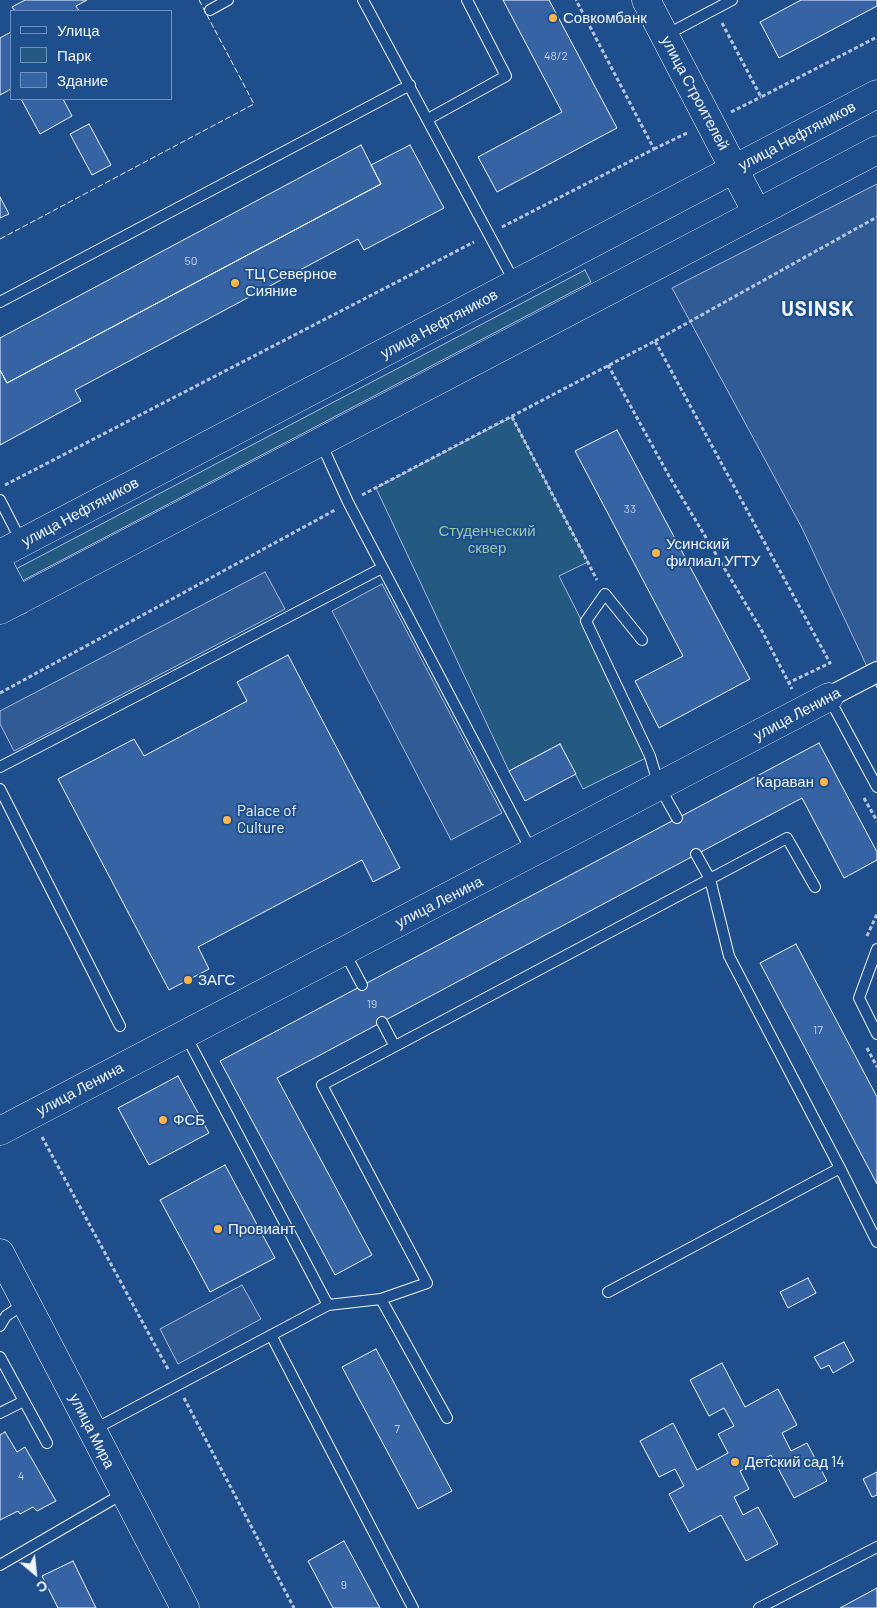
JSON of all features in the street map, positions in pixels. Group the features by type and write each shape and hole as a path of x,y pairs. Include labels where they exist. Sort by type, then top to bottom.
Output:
{"main road":[{"name":"улица Строителей","path":"646,0 757,213"},
{"name":"улица Нефтяников","path":"11,548 877,94"},
{"path":"0,567 9,605 877,150"},
{"name":"улица Ленина","path":"0,1131 829,698"},
{"name":"улица Мира","path":"0,1253 185,1608"}],"street":[{"name":"улица Ленина","path":"829,698 877,672"}],"lane":[{"path":"210,10 228,0"},
{"path":"363,0 516,284"},
{"path":"428,119 506,76 467,0"},
{"path":"665,36 732,0"},
{"path":"0,302 410,85"},
{"path":"321,442 348,502 532,853"},
{"path":"0,500 11,548"},
{"path":"0,766 382,568"},
{"path":"642,640 605,594 586,621 650,756 659,786 677,818"},
{"path":"829,698 877,787"},
{"path":"0,790 120,1026"},
{"path":"92,1430 328,1305 381,1299 427,1283 322,1085 394,1045 787,838 815,887"},
{"path":"696,854 710,879 730,956 877,1242"},
{"path":"877,949 859,998 877,1034"},
{"path":"344,950 362,985"},
{"path":"382,1022 394,1045"},
{"path":"185,1034 328,1305"},
{"path":"608,1292 840,1168"},
{"path":"381,1299 446,1418"},
{"path":"0,1326 6,1316 26,1303"},
{"path":"271,1336 413,1608"},
{"path":"0,1357 46,1443"},
{"path":"0,1413 24,1401"},
{"path":"0,1565 125,1493"},
{"path":"759,1608 877,1547"}],"path":[{"path":"0,487 654,149 576,0"},
{"path":"715,9 761,97 877,37"},
{"path":"0,693 348,502 655,341 877,217"},
{"path":"608,365 669,476 762,632 788,683 830,663 655,341"},
{"path":"512,417 605,594"}],"green space":[{"path":"585,270 591,282 20,582 14,570"},
{"name":"Студенческий сквер","path":"512,417 588,562 559,576 650,756 583,789 560,744 509,771 376,488"}],"shaded area":[{"path":"877,184 877,688 802,528 672,288"},
{"path":"265,572 285,609 14,751 0,724 0,711"},
{"path":"382,584 502,813 451,840 332,611"},
{"path":"242,1285 261,1319 178,1364 160,1329"}],"building":[{"path":"25,0 87,0 76,6 78,10 14,10 12,7"},
{"path":"503,0 549,0 617,128 497,192 478,157 562,112"},
{"path":"801,0 877,0 877,6 779,58 760,22"},
{"path":"10,33 10,90 0,95 0,38"},
{"path":"22,100 64,100 72,116 40,134"},
{"path":"89,124 111,165 92,175 70,134"},
{"path":"361,145 381,184 7,383 0,370 0,338"},
{"name":"ТЦ Северное Сияние","path":"410,145 444,208 364,250 358,239 75,390 81,401 0,445 0,370 7,383 381,184 371,165"},
{"path":"0,197 9,214 0,218"},
{"name":"Усинский филиал УГТУ","path":"617,430 750,679 659,728 635,681 683,656 575,451"},
{"name":"Palace of Culture","path":"288,655 400,868 373,882 362,860 198,947 209,969 169,990 58,779 134,739 144,756 247,701 237,682"},
{"path":"819,743 877,852 877,860 844,878 802,798 277,1078 372,1255 335,1275 220,1061"},
{"path":"560,744 576,774 525,801 509,771"},
{"path":"796,944 877,1097 877,1184 760,963"},
{"name":"ФСБ","path":"178,1076 209,1133 149,1165 118,1108"},
{"name":"Провиант","path":"225,1165 275,1258 210,1292 160,1200"},
{"path":"808,1278 816,1293 788,1308 780,1292"},
{"path":"844,1342 854,1361 833,1373 829,1365 821,1369 814,1357"},
{"path":"376,1349 452,1491 418,1509 342,1367"},
{"name":"Детский сад 14","path":"722,1363 745,1407 778,1389 797,1425 782,1433 791,1451 807,1443 827,1481 794,1498 771,1455 740,1471 749,1489 734,1497 743,1515 758,1507 778,1544 746,1561 721,1515 689,1532 669,1494 684,1486 675,1469 659,1477 640,1441 673,1423 697,1470 728,1453 718,1434 734,1426 724,1408 709,1416 690,1380"},
{"path":"5,1432 17,1452 25,1447 56,1501 37,1511 33,1507 20,1514 18,1511 0,1520 0,1435"},
{"path":"877,1472 877,1495 872,1497 863,1479"},
{"path":"344,1541 380,1608 333,1608 308,1561"},
{"path":"73,1561 96,1608 58,1608 42,1576"},
{"path":"877,1588 877,1608 840,1608"}],"fence":[{"path":"0,239 254,104 199,0"}],"place":[{"name":"Совкомбанк","path":"553,18"},
{"name":"ТЦ Северное Сияние","path":"235,283"},
{"name":"Усинский филиал УГТУ","path":"656,553"},
{"name":"Караван","path":"824,782"},
{"name":"Palace of Culture","path":"227,820"},
{"name":"ЗАГС","path":"188,980"},
{"name":"ФСБ","path":"163,1120"},
{"name":"Провиант","path":"218,1229"},
{"name":"Детский сад 14","path":"735,1462"}],"district":[{"name":"USINSK","path":"818,309"}]}
